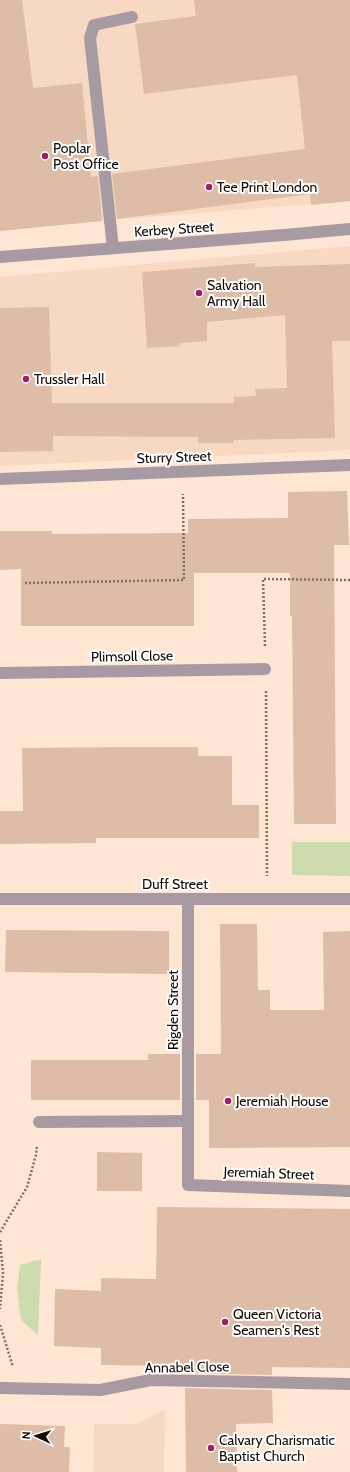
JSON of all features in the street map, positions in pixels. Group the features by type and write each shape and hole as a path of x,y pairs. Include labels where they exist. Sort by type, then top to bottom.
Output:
{"street":[{"path":"113,248 90,38 94,25 132,17"},
{"name":"Kerbey Street","path":"0,257 350,229"},
{"name":"Sturry Street","path":"0,479 350,465"},
{"name":"Plimsoll Close","path":"0,673 265,669"},
{"name":"Duff Street","path":"0,899 350,899"},
{"name":"Rigden Street","path":"188,899 188,1185"},
{"path":"39,1122 188,1121"},
{"name":"Jeremiah Street","path":"188,1185 350,1190"},
{"name":"Annabel Close","path":"0,1388 100,1390 151,1380 350,1384"}],"path":[{"path":"25,583 184,580 182,471"},
{"path":"268,899 263,579 350,580"},
{"path":"0,1232 28,1187 36,1156 39,1122"},
{"path":"0,1240 3,1273 0,1309"},
{"path":"0,1325 20,1389"}],"shaded area":[{"path":"0,0 350,0 350,201 96,221 0,231"},
{"path":"350,246 350,450 0,466 0,277"},
{"path":"165,1409 164,1472 93,1472 94,1424 137,1424"}],"green space":[{"path":"292,842 350,842 350,877 292,875"},
{"path":"41,1259 38,1335 21,1320 17,1288 20,1265"}],"building":[{"name":"Poplar Post Office","path":"0,0 22,0 33,88 82,83 91,177 98,176 102,221 0,231"},
{"path":"194,0 350,0 350,201 311,205 310,194 117,219 112,174 305,149 297,75 144,94 135,24 196,16"},
{"path":"255,263 255,267 350,264 350,341 332,341 335,438 234,440 233,443 198,443 198,437 53,436 53,451 0,452 0,308 49,307 52,403 234,403 234,397 256,396 255,389 287,388 285,315 207,322 207,341 179,343 180,346 147,348 142,272"},
{"path":"347,491 349,545 334,545 336,824 294,824 292,616 290,616 290,573 194,573 194,626 21,626 21,569 0,570 0,531 52,531 52,534 188,533 188,519 288,518 288,492"},
{"path":"198,747 198,756 232,756 232,805 259,805 259,838 96,838 96,843 0,844 0,811 23,811 22,748"},
{"path":"220,924 257,924 258,990 270,990 270,1010 324,1010 323,932 350,931 350,1147 209,1148 209,1100 196,1100 196,1054 221,1054"},
{"path":"6,930 169,931 169,974 5,972"},
{"path":"148,1054 180,1054 180,1100 31,1100 31,1060 148,1060"},
{"path":"97,1152 142,1153 142,1191 97,1191"},
{"name":"Queen Victoria Seamen's Rest","path":"157,1207 350,1209 350,1368 272,1367 272,1375 185,1373 185,1366 101,1365 101,1348 54,1346 55,1289 101,1291 101,1278 156,1279"},
{"name":"Calvary Charismatic Baptist Church","path":"185,1388 272,1390 273,1423 236,1424 237,1472 186,1472"},
{"path":"0,1424 65,1426 64,1447 70,1447 69,1472 0,1472"}],"place":[{"name":"Poplar Post Office","path":"45,156"},
{"name":"Tee Print London","path":"209,187"},
{"name":"Salvation Army Hall","path":"199,293"},
{"name":"Trussler Hall","path":"26,379"},
{"name":"Jeremiah House","path":"228,1101"},
{"name":"Queen Victoria Seamen's Rest","path":"225,1322"},
{"name":"Calvary Charismatic Baptist Church","path":"211,1448"}]}
